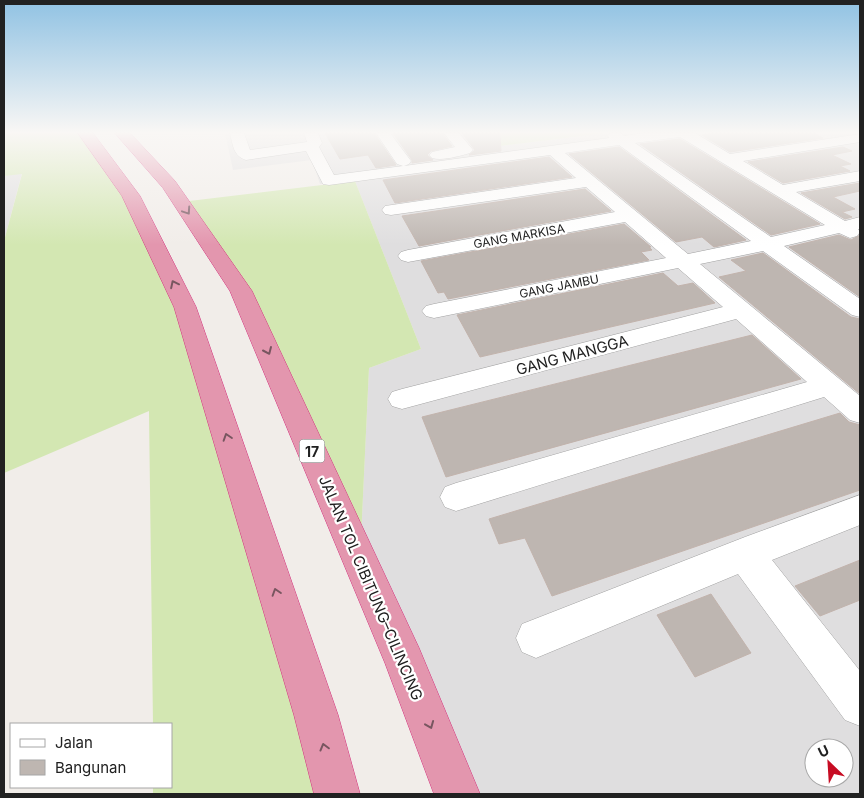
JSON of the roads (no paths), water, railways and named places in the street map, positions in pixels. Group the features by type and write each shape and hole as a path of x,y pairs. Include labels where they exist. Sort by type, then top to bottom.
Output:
{"highway":[{"path":"112,170 131,196 185,308 316,715 337,794"},
{"name":"JALAN TOL CIBITUNG–CILINCING","path":"156,170 170,185 241,291 405,662 457,794"}],"street":[{"path":"337,170 326,172 329,180 407,170"},
{"path":"579,170 860,412"},
{"path":"662,170 860,310"},
{"path":"747,170 781,190 851,225 860,238"},
{"path":"781,190 860,176"},
{"path":"390,210 591,180"},
{"name":"GANG MARKISA","path":"408,256 631,215"},
{"name":"GANG JAMBU","path":"434,311 768,244 851,225"},
{"name":"GANG MANGGA","path":"402,399 741,310"},
{"path":"456,497 829,385"},
{"path":"536,638 860,510"},
{"path":"745,554 860,706"}]}
